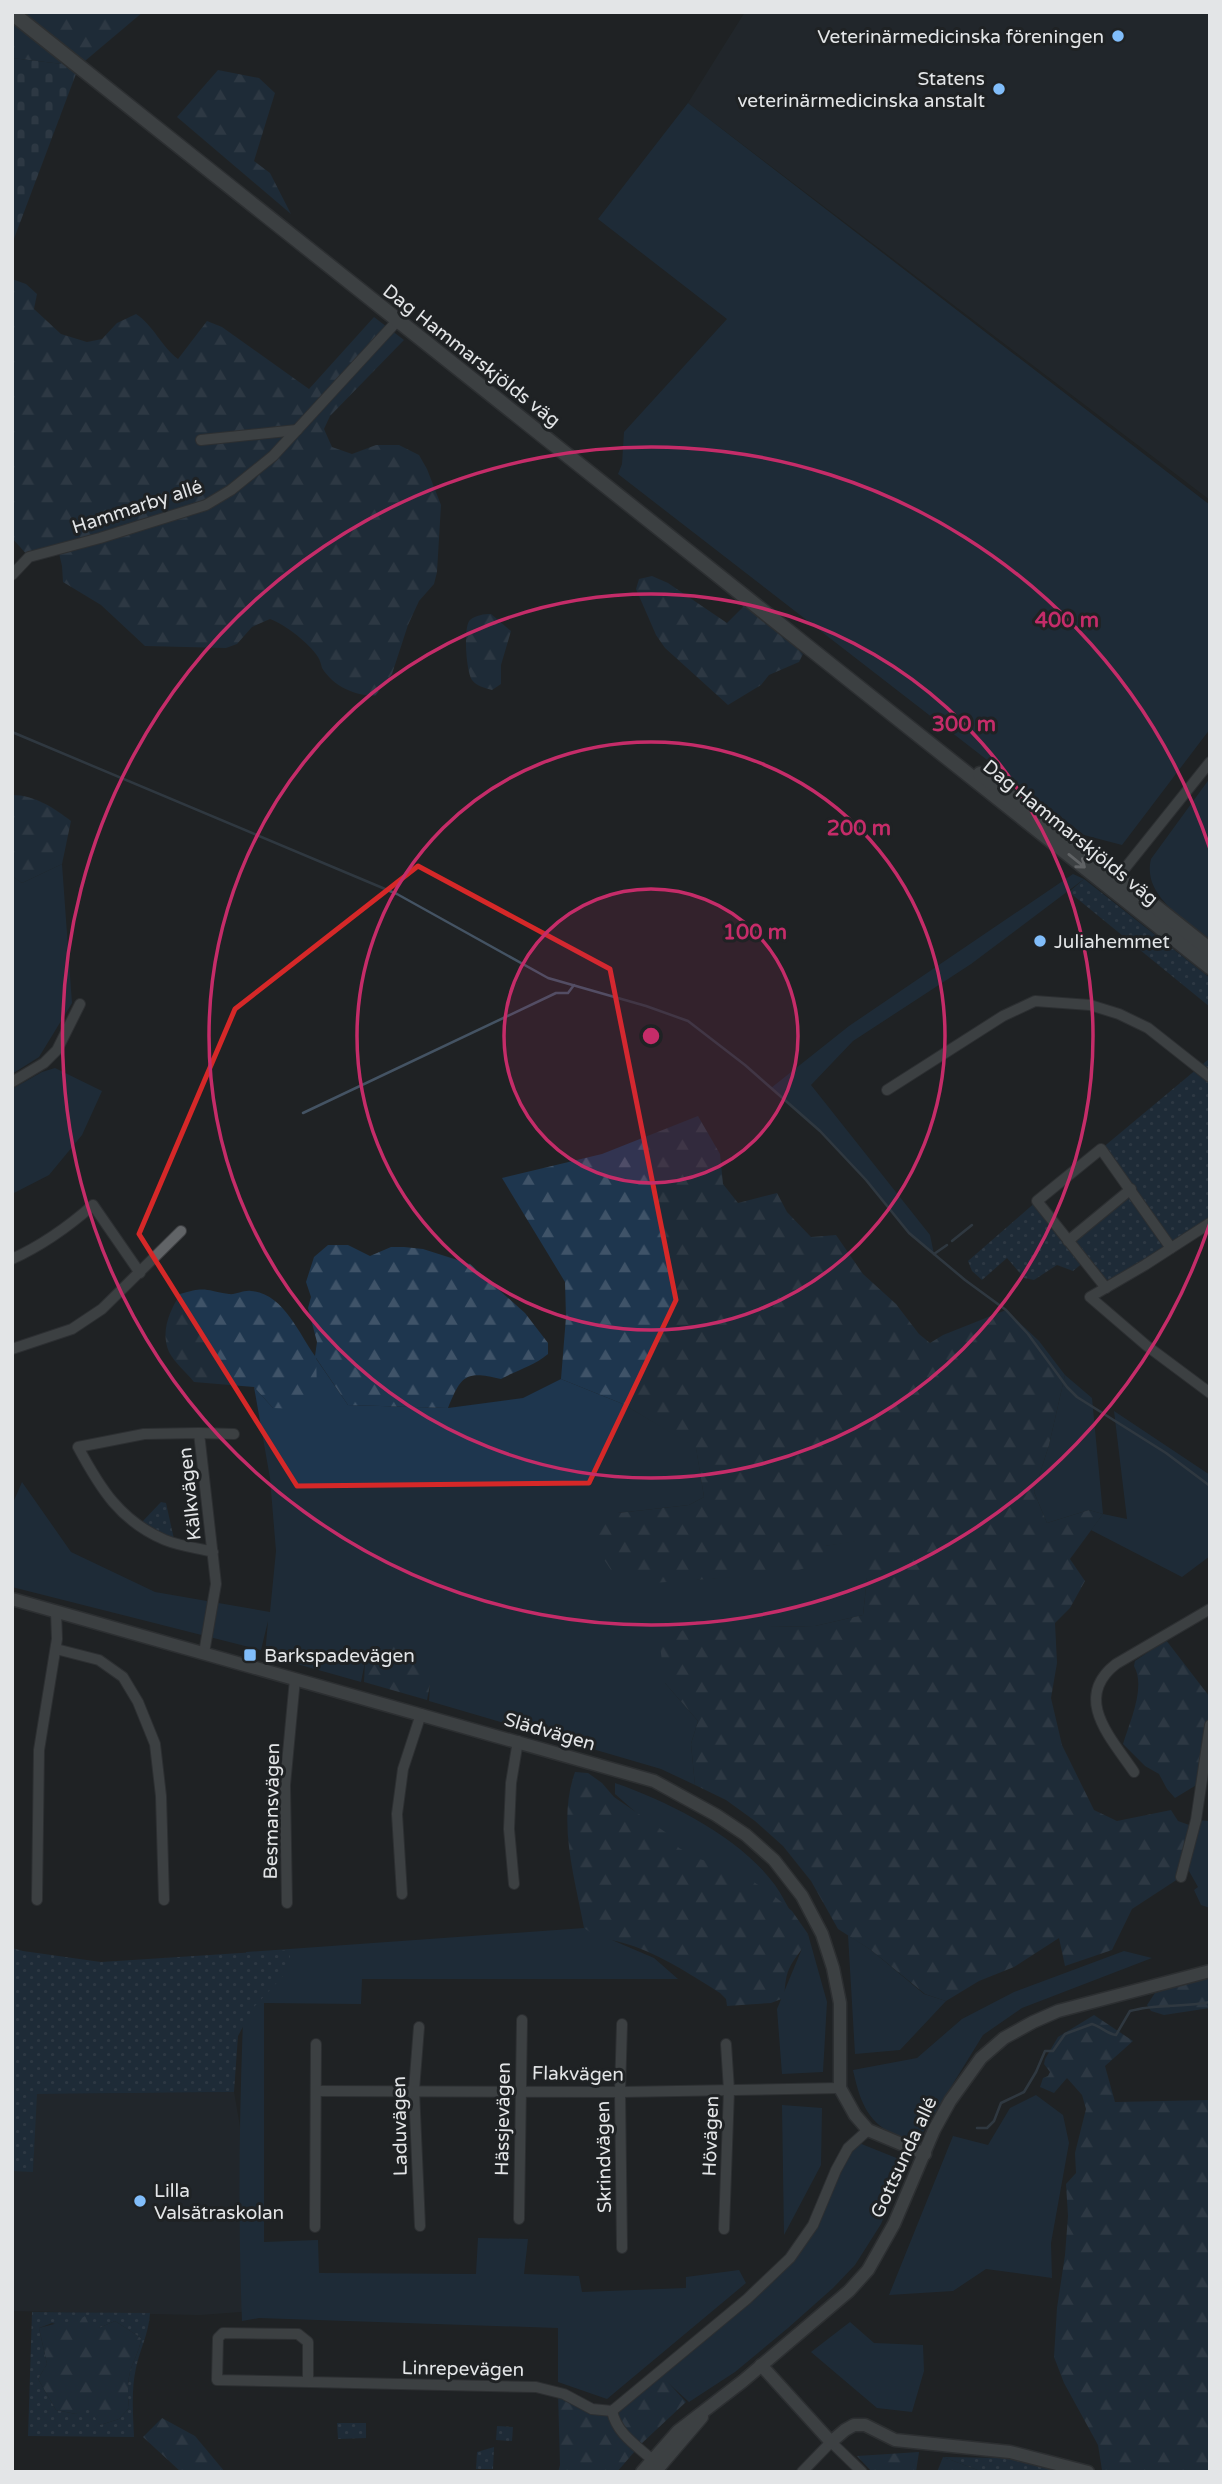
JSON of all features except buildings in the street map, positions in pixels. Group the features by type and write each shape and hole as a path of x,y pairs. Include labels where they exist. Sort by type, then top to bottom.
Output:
{"main road":[{"name":"Dag Hammarskjölds väg","path":"12,13 908,728 1114,883 1210,950"},
{"name":"Dag Hammarskjölds väg","path":"1114,883 1210,967"}],"street":[{"name":"Hammarby allé","path":"12,575 29,557 205,505 231,490 273,456 398,320"},
{"path":"201,440 296,430"},
{"path":"1114,883 1210,762"},
{"path":"887,1090 1003,1016 1035,1001 1090,1006 1119,1014 1148,1028 1210,1077"},
{"path":"12,1083 44,1063 57,1050 80,1004"},
{"path":"1106,1287 1037,1202 1101,1149 1171,1248"},
{"path":"1068,1241 1131,1189"},
{"path":"12,1259 61,1233 93,1205 140,1273"},
{"path":"1210,1223 1090,1297 1147,1346 1210,1393"},
{"path":"12,1349 72,1329 102,1309 181,1231"},
{"name":"Kälkvägen","path":"200,1433 216,1584 204,1653"},
{"name":"Kälkvägen","path":"213,1552 167,1541 133,1523 100,1489 78,1447 144,1434 234,1434"},
{"name":"Slädvägen","path":"12,1599 654,1781 716,1815 746,1835 774,1860 802,1896 822,1934 840,2003 840,2088"},
{"path":"1134,1772 1110,1737 1095,1707 1097,1687 1104,1673 1116,1664 1210,1609"},
{"path":"37,1899 39,1750 56,1648 56,1611"},
{"path":"56,1648 99,1660 123,1677 138,1702 155,1744 161,1796 164,1899"},
{"name":"Besmansvägen","path":"287,1903 285,1785 295,1678"},
{"path":"402,1894 397,1814 403,1769 421,1714"},
{"path":"1181,1877 1196,1820 1209,1752 1210,1725"},
{"path":"514,1884 509,1829 511,1783 519,1741"},
{"name":"Gottsunda allé","path":"642,2472 655,2466 678,2431 709,2409 849,2291 867,2270 894,2224 934,2130 950,2101 981,2058 1004,2038 1058,2011 1210,1970"},
{"name":"Hässjevägen","path":"519,2219 522,2020"},
{"name":"Skrindvägen","path":"622,2024 622,2248"},
{"name":"Laduvägen","path":"419,2026 414,2090 420,2226"},
{"path":"315,2227 316,2044"},
{"name":"Hövägen","path":"724,2229 729,2090 726,2044"},
{"path":"840,2088 867,2130 925,2154"},
{"name":"Flakvägen","path":"316,2091 620,2092 840,2088"},
{"path":"655,2466 619,2430 612,2412 747,2299 790,2258 813,2225 848,2148 867,2130"},
{"name":"Linrepevägen","path":"308,2382 308,2342 298,2334 223,2333 218,2338 217,2380 308,2382 536,2387 564,2394 592,2410 612,2412"},
{"path":"761,2365 862,2472"},
{"path":"802,2472 831,2442 854,2425 865,2425 895,2440 1010,2452 1088,2472"}],"highlighted area":[{"path":"418,866 610,969 676,1300 589,1483 297,1486 139,1234 235,1009"}],"shaded area":[{"path":"745,12 1210,12 1210,500 688,103"},
{"name":"Lilla Valsätraskolan","path":"234,2092 243,2144 254,2311 200,2315 12,2311 12,2171 33,2171 36,2094"}],"green space":[{"path":"12,12 143,12 79,66 12,58"},
{"path":"12,58 79,66 12,244"},
{"path":"218,70 259,78 275,93 254,161 270,173 291,214 177,117"},
{"path":"688,103 1210,505 1210,729 1122,845 1084,835 618,474 622,464 624,432 727,319 598,219"},
{"path":"12,279 26,284 37,294 34,309 61,334 87,342 102,339 117,323 136,314 178,359 207,321 222,327 309,389 374,317 404,340 330,416 324,429 332,447 352,454 376,445 399,445 419,455 441,505 434,584 419,601 392,674 375,696 352,692 332,680 309,646 290,630 270,619 252,627 237,644 226,648 145,646 101,605 63,582 58,549 29,557 12,538"},
{"path":"652,576 668,583 727,623 744,606 780,632 803,654 799,662 769,675 761,685 728,705 665,648 656,635 636,589 639,579"},
{"path":"491,614 511,631 501,665 501,684 492,690 472,680 466,649 470,620"},
{"path":"1210,778 1210,939 1178,915 1159,895 1150,872 1151,859"},
{"path":"12,795 36,800 71,821 62,864 22,883 12,876"},
{"path":"62,864 72,1003 39,1057 12,1074 12,876 22,883"},
{"path":"1073,874 1084,879 971,964 853,1041 811,1085 930,1235 934,1254 909,1233 866,1180 820,1131 771,1088 849,1026"},
{"path":"1084,879 1210,978 1210,1007 1069,892"},
{"path":"1210,1058 1210,1223 1106,1288 1084,1262 1073,1271 1057,1265 1034,1280 1024,1278 1007,1258 982,1280 972,1271 968,1261 1037,1201 1068,1241 1130,1190 1101,1149"},
{"path":"55,1068 102,1091 82,1135 49,1175 12,1194 12,1089 42,1072"},
{"path":"698,1116 720,1154 723,1184 738,1203 777,1193 787,1212 811,1237 836,1235 863,1274 896,1304 919,1334 930,1343 943,1335 1006,1310 1039,1341 1065,1375 1049,1445 1034,1492 1047,1523 1089,1510 1103,1514 1070,1559 1085,1581 1070,1608 1055,1623 1057,1663 1051,1698 1062,1745 1094,1810 1117,1821 1171,1810 1178,1821 1192,1826 1181,1877 1132,1909 1112,1950 1065,1966 1059,1938 1014,1967 979,1981 946,2001 925,1994 871,1950 838,1929 811,1881 783,1846 726,1800 695,1785 691,1744 698,1721 665,1683 660,1646 696,1621 769,1627 815,1626 863,1615 867,1540 825,1546 820,1564 784,1574 652,1583 613,1573 595,1546 597,1525 618,1513 689,1505 704,1497 696,1448 623,1404 561,1379 566,1317 565,1282 502,1178 602,1154"},
{"path":"328,1245 348,1245 370,1256 391,1247 423,1249 470,1264 525,1313 548,1343 548,1354 501,1379 479,1375 466,1378 461,1382 448,1408 348,1405 316,1358 317,1388 301,1409 273,1408 254,1387 194,1382 171,1356 166,1344 166,1329 173,1307 180,1294 200,1289 232,1294 245,1291 262,1293 289,1316 315,1356 317,1342 308,1308 311,1297 306,1282 314,1257"},
{"path":"315,1357 348,1405 448,1408 523,1398 561,1379 623,1404 696,1447 704,1497 689,1505 618,1513 692,1580 730,1577 824,1546 867,1539 863,1615 815,1626 769,1627 665,1683 698,1721 691,1744 695,1785 661,1769 429,1701 430,1685 365,1662 361,1682 265,1655 268,1621 261,1650 12,1587 12,1505 22,1482 71,1552 155,1592 270,1612 276,1551 270,1478 254,1387 273,1408"},
{"path":"1065,1375 1092,1398 1103,1514 1089,1510 1047,1523 1034,1492 1049,1445"},
{"path":"1114,1411 1210,1475 1210,1556 1182,1577 1091,1530 1103,1514 1127,1519"},
{"path":"161,1502 166,1503 174,1539 141,1523"},
{"path":"1166,1640 1209,1696 1210,1775 1175,1798 1159,1774 1145,1766 1123,1744 1138,1694 1135,1661"},
{"path":"381,1643 403,1646 427,1663 430,1685 427,1700 364,1682 365,1662"},
{"path":"575,1772 588,1773 602,1783 614,1797 668,1834 679,1848 699,1859 745,1876 792,1911 808,1934 788,1972 784,1998 771,2003 727,2006 726,1999 720,1993 669,1962 584,1928 569,1850 568,1810"},
{"path":"615,1783 680,1811 743,1851 778,1889 794,1918 692,1862 615,1794"},
{"path":"1196,1820 1210,1821 1210,1908 1201,1905 1194,1890 1198,1887 1185,1864"},
{"path":"584,1928 654,1958 678,1979 362,1979 361,2004 264,2003 264,2242 318,2240 319,2273 476,2274 478,2238 528,2239 524,2274 579,2276 582,2292 686,2288 686,2277 739,2270 746,2283 607,2399 558,2382 558,2328 259,2318 242,2321 240,2136 246,1952"},
{"path":"808,1934 827,2002 823,2072 782,2074 777,2009"},
{"path":"848,1935 871,1950 924,1994 946,2001 900,2050 855,2054"},
{"path":"12,1948 101,1962 289,1950 290,1957 284,1975 253,2008 238,2036 234,2092 37,2094 33,2172 12,2171"},
{"path":"1124,1951 1152,1958 1022,2008 983,2035 922,2134 894,2134 870,2116 858,2090 853,2070 917,2058 962,2019 1014,1992"},
{"path":"1210,1977 1210,2008 1164,2015 1151,2011 1147,2005 1155,1993"},
{"path":"1094,2015 1133,2041 1105,2066 1115,2102 1210,2100 1210,2472 1102,2470 1098,2445 1064,2383 1054,2357 1068,2216 1066,2184 1076,2173 1075,2153 1086,2109 1082,2095 1067,2078 1054,2093 1040,2087 1043,2078 1050,2072 1044,2064 1045,2059 1058,2037"},
{"path":"1036,2095 1063,2115 1069,2143 1051,2243 1052,2278 986,2269 953,2291 889,2295 953,2136 988,2145 1010,2108"},
{"path":"782,2105 822,2108 821,2165 784,2235"},
{"path":"859,2143 899,2159 902,2173 881,2224 855,2265 833,2288 735,2372 689,2402 664,2379 655,2375 747,2299 813,2225 848,2148"},
{"path":"32,2312 150,2313 134,2376 134,2437 28,2436","holes":["85,2316 90,2327 99,2328 115,2321 141,2338 129,2376 129,2408 119,2419 100,2425 87,2406 76,2414 56,2410 38,2379 47,2364 39,2328 52,2323 66,2327"]},
{"path":"85,2316 99,2328 115,2321 141,2338 129,2376 129,2408 119,2419 100,2425 82,2411 76,2414 56,2410 38,2379 47,2364 39,2328"},
{"path":"850,2322 874,2343 923,2345 924,2371 912,2412 877,2408 811,2352"},
{"path":"655,2375 664,2378 686,2402 641,2444 617,2472 558,2472 558,2393 612,2411"},
{"path":"162,2418 195,2436 225,2472 181,2472 143,2437"},
{"path":"337,2423 366,2423 366,2438 338,2439"},
{"path":"497,2426 513,2427 512,2441 496,2440"},
{"path":"494,2447 493,2469 476,2469 477,2452"},
{"path":"919,2452 916,2472 872,2472 857,2456"},
{"path":"943,2457 983,2472 937,2472"},
{"path":"943,2457 1006,2458 1065,2472 983,2472"}],"waterway":[{"path":"12,732 397,894 548,978 688,1021 745,1065 820,1131 866,1180 909,1233 1006,1310 1077,1397 1166,1453 1210,1486"},
{"path":"303,1113 556,993 568,993 574,985"},
{"path":"952,1241 972,1225"},
{"path":"934,1254 947,1245"},
{"path":"977,2128 987,2128 994,2121 1001,2103 1024,2092 1045,2051 1053,2051 1065,2034 1092,2024 1116,2035 1130,2011 1210,2002"}],"place":[{"name":"Veterinärmedicinska föreningen","path":"1118,36"},
{"name":"Statens veterinärmedicinska anstalt","path":"999,89"},
{"name":"Juliahemmet","path":"1040,941"},
{"name":"Barkspadevägen","path":"250,1655"},
{"name":"Lilla Valsätraskolan","path":"140,2201"}]}
